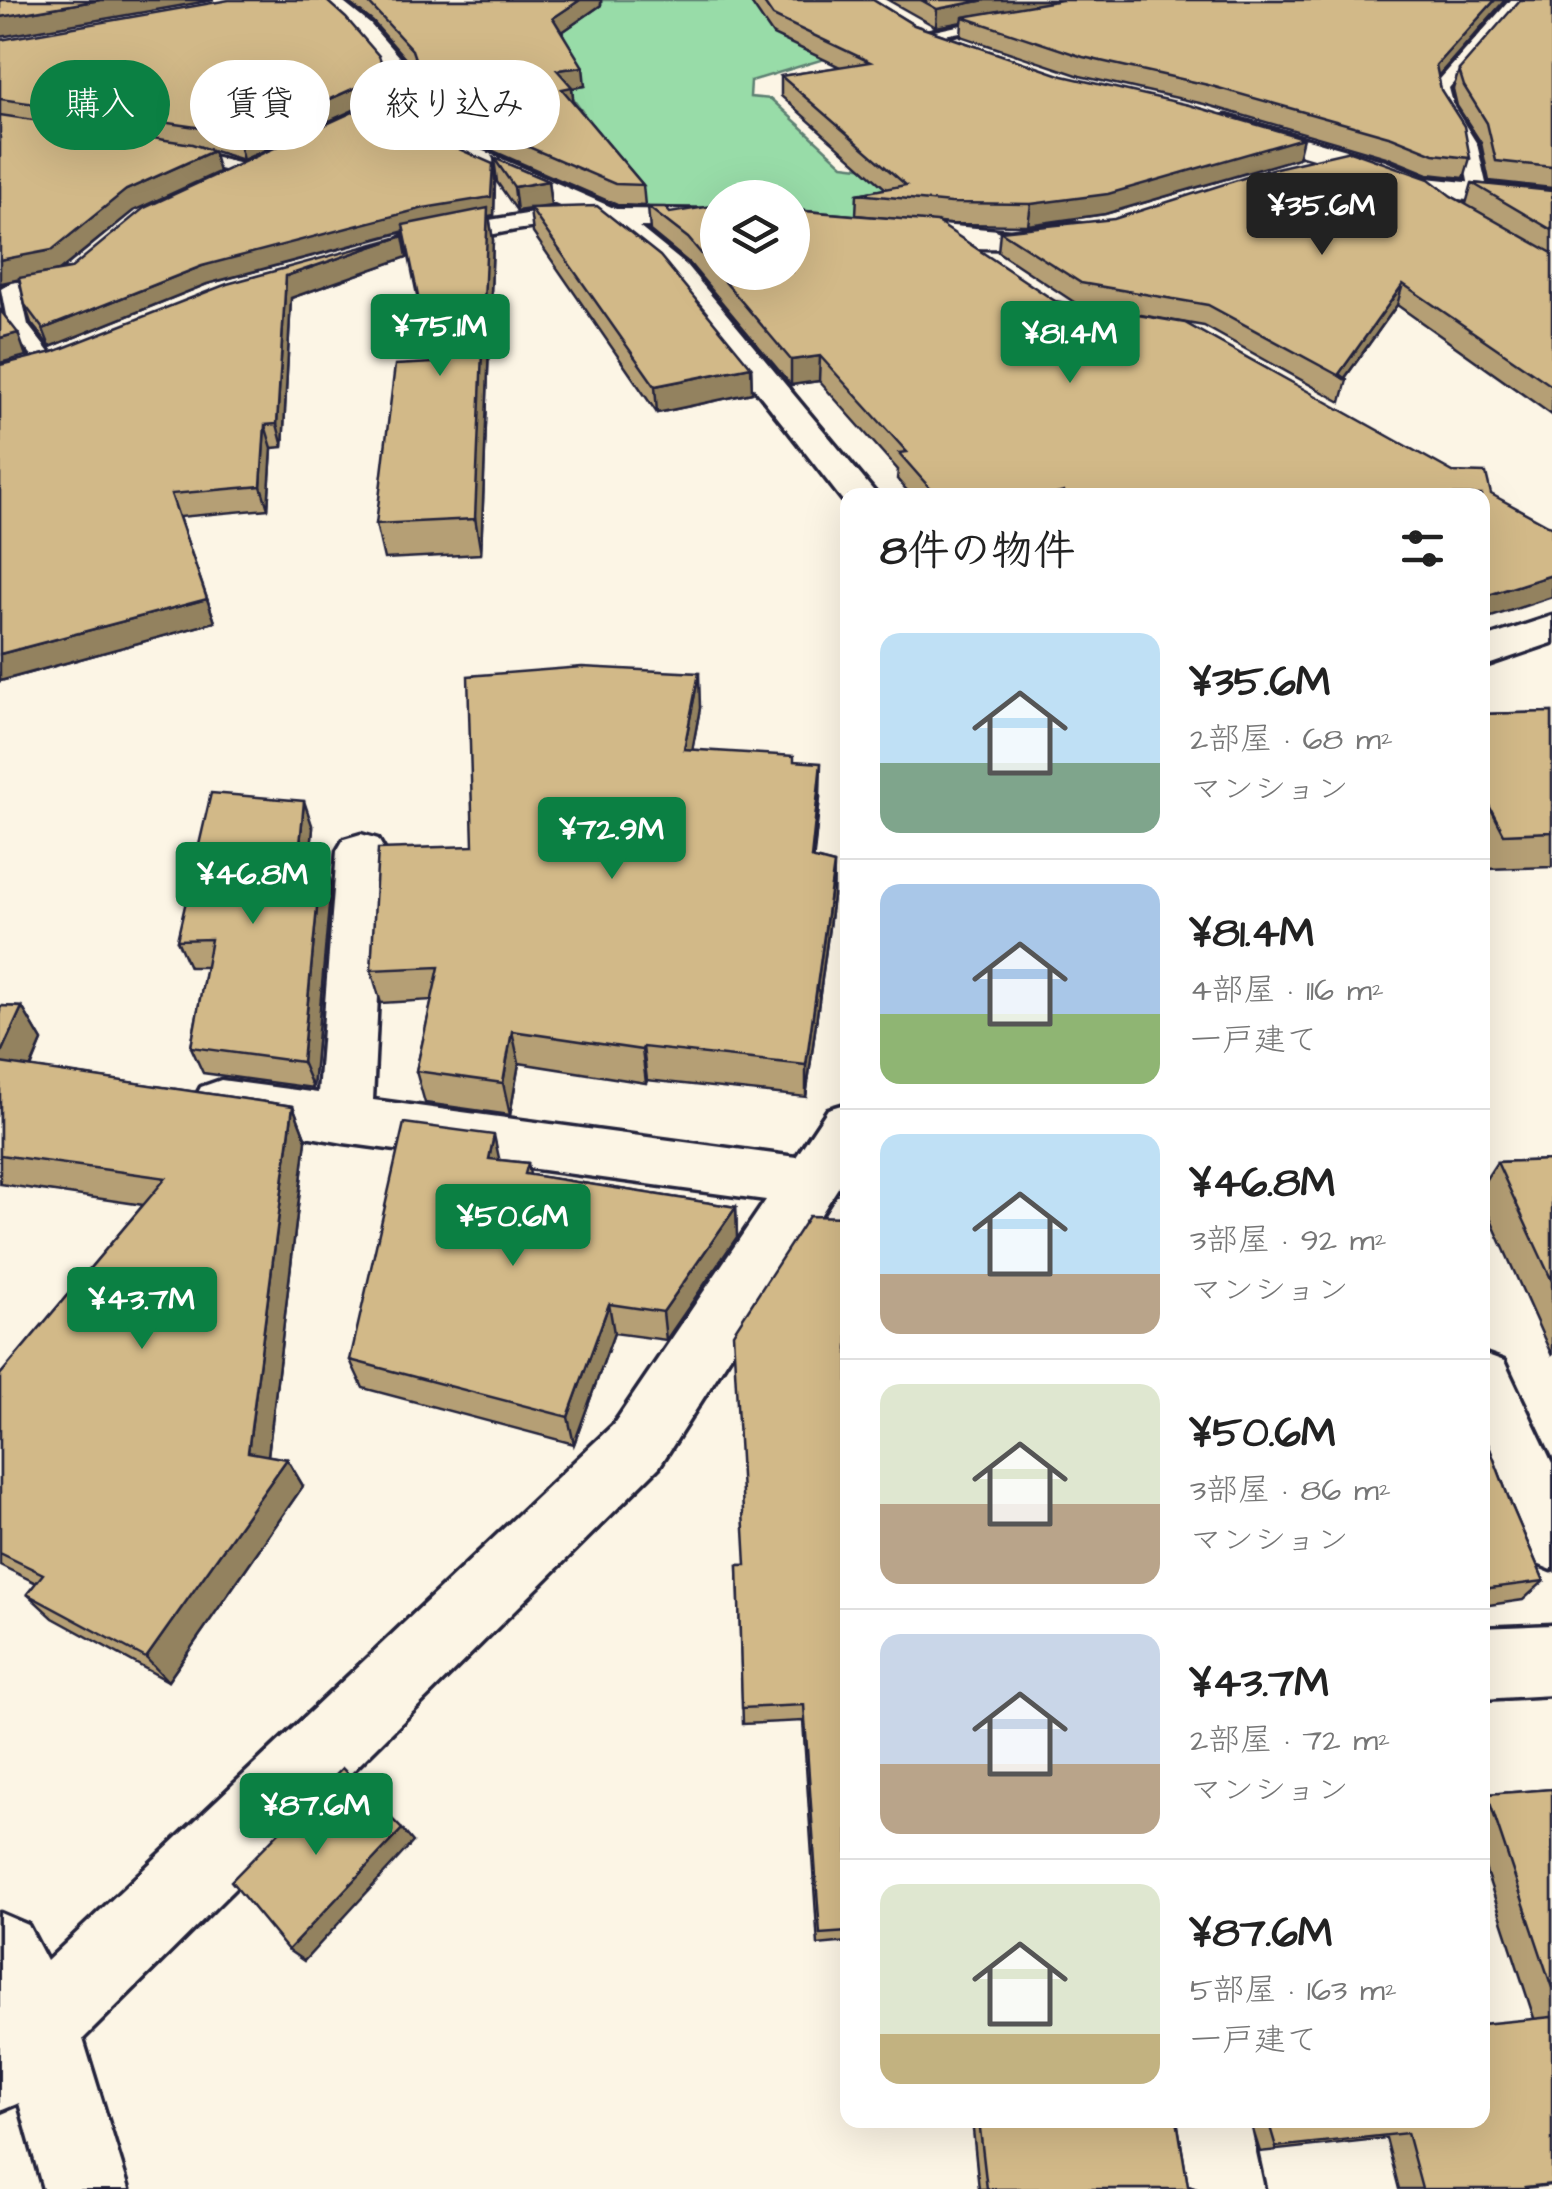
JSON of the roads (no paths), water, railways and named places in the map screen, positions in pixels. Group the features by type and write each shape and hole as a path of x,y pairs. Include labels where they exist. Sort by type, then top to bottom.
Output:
{"street":[{"path":"325,0 361,29 399,72 398,99 420,133 606,215 675,272 852,488"},
{"path":"892,18 923,35 970,51"},
{"path":"1193,114 1344,158 1420,186 1552,200"},
{"path":"1292,171 1344,158"},
{"path":"377,251 484,227 554,217 700,218"},
{"path":"810,224 1010,240 1109,227"},
{"path":"945,235 1006,275"},
{"path":"16,373 83,350"},
{"path":"1490,651 1552,629"},
{"path":"344,1121 361,851"},
{"path":"168,1094 809,1182"},
{"path":"19,2048 636,1446 840,1137"},
{"path":"1490,1400 1552,1537"},
{"path":"1490,1664 1552,1660"},
{"path":"0,1953 19,2048 86,2189"},
{"path":"1209,2128 1221,2189"}],"lane":[{"path":"1479,192 1469,144 1446,108 1441,87 1518,0"},
{"path":"923,35 1016,18"},
{"path":"161,150 254,166 210,186"},
{"path":"1420,186 1450,211"},
{"path":"48,364 18,326 11,288 67,280 82,268"}]}
